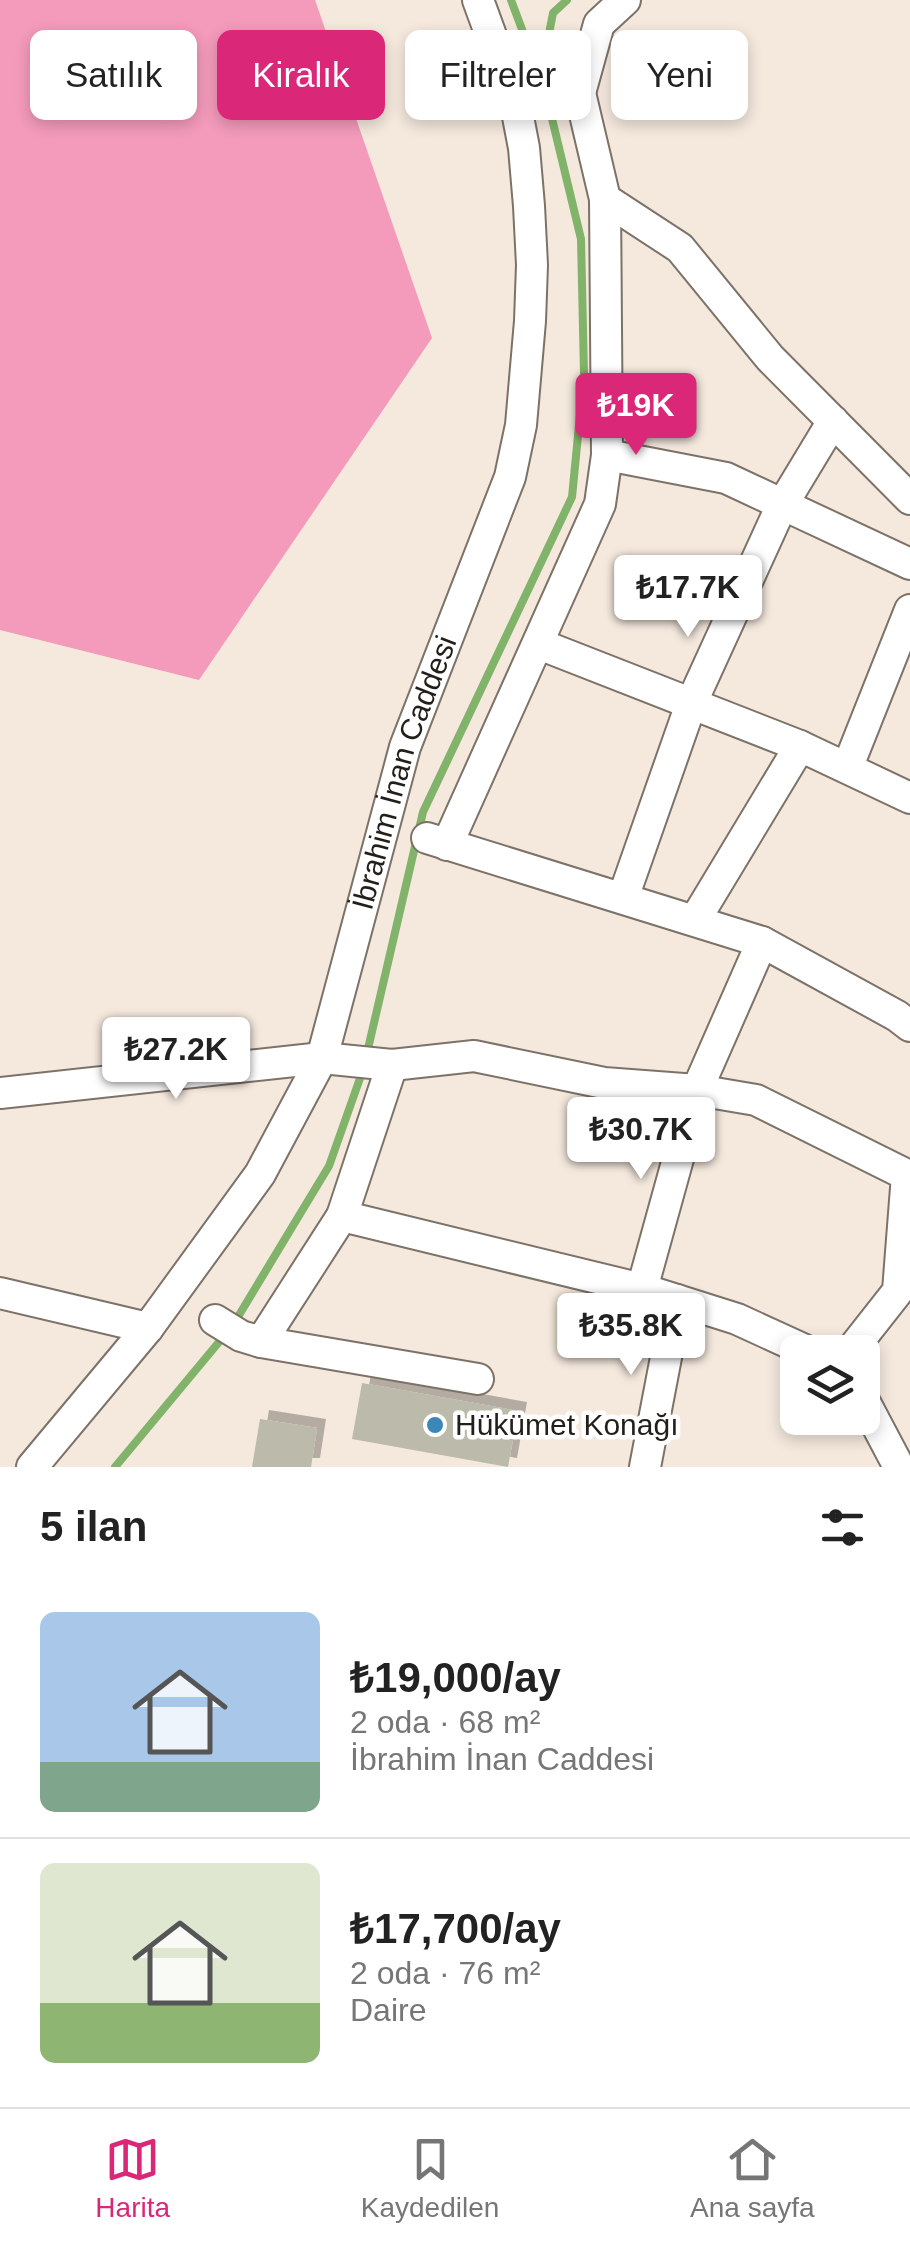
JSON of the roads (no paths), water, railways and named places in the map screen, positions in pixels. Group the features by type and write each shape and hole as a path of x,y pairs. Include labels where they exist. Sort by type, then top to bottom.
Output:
{"street":[{"name":"İbrahim İnan Caddesi","path":"478,0 500,30"},
{"path":"591,36 625,0"},
{"name":"İbrahim İnan Caddesi","path":"32,1467 148,1328 260,1174 361,1062 406,748 518,451 532,265 524,148 537,120"},
{"path":"562,120 604,199 607,454 600,504 539,644 437,842 762,942 910,1026"},
{"path":"604,199 680,248 770,358 910,499"},
{"path":"624,898 691,704 781,507 833,421"},
{"path":"607,454 726,478 910,564"},
{"path":"848,766 910,610"},
{"path":"539,644 800,746 910,798"},
{"path":"695,920 800,746"},
{"path":"642,1290 697,1090 762,942"},
{"path":"0,1093 474,1056 604,1083 697,1090 756,1100 906,1175 898,1291 863,1335"},
{"path":"361,1062 342,1216 239,1333 478,1379"},
{"path":"342,1216 642,1290 737,1319 780,1339"},
{"path":"1,1299 148,1328"},
{"path":"645,1467 676,1300"},
{"path":"880,1431 899,1467"}],"waterway":[{"path":"511,0 522,30"},
{"path":"550,30 553,13 567,0"},
{"path":"367,1053 423,812 572,497 584,374 581,239 552,120"},
{"path":"233,1325 329,1166 364,1067"},
{"path":"115,1467 224,1336"}],"place":[{"name":"Hükümet Konağı","path":"435,1425"}]}
